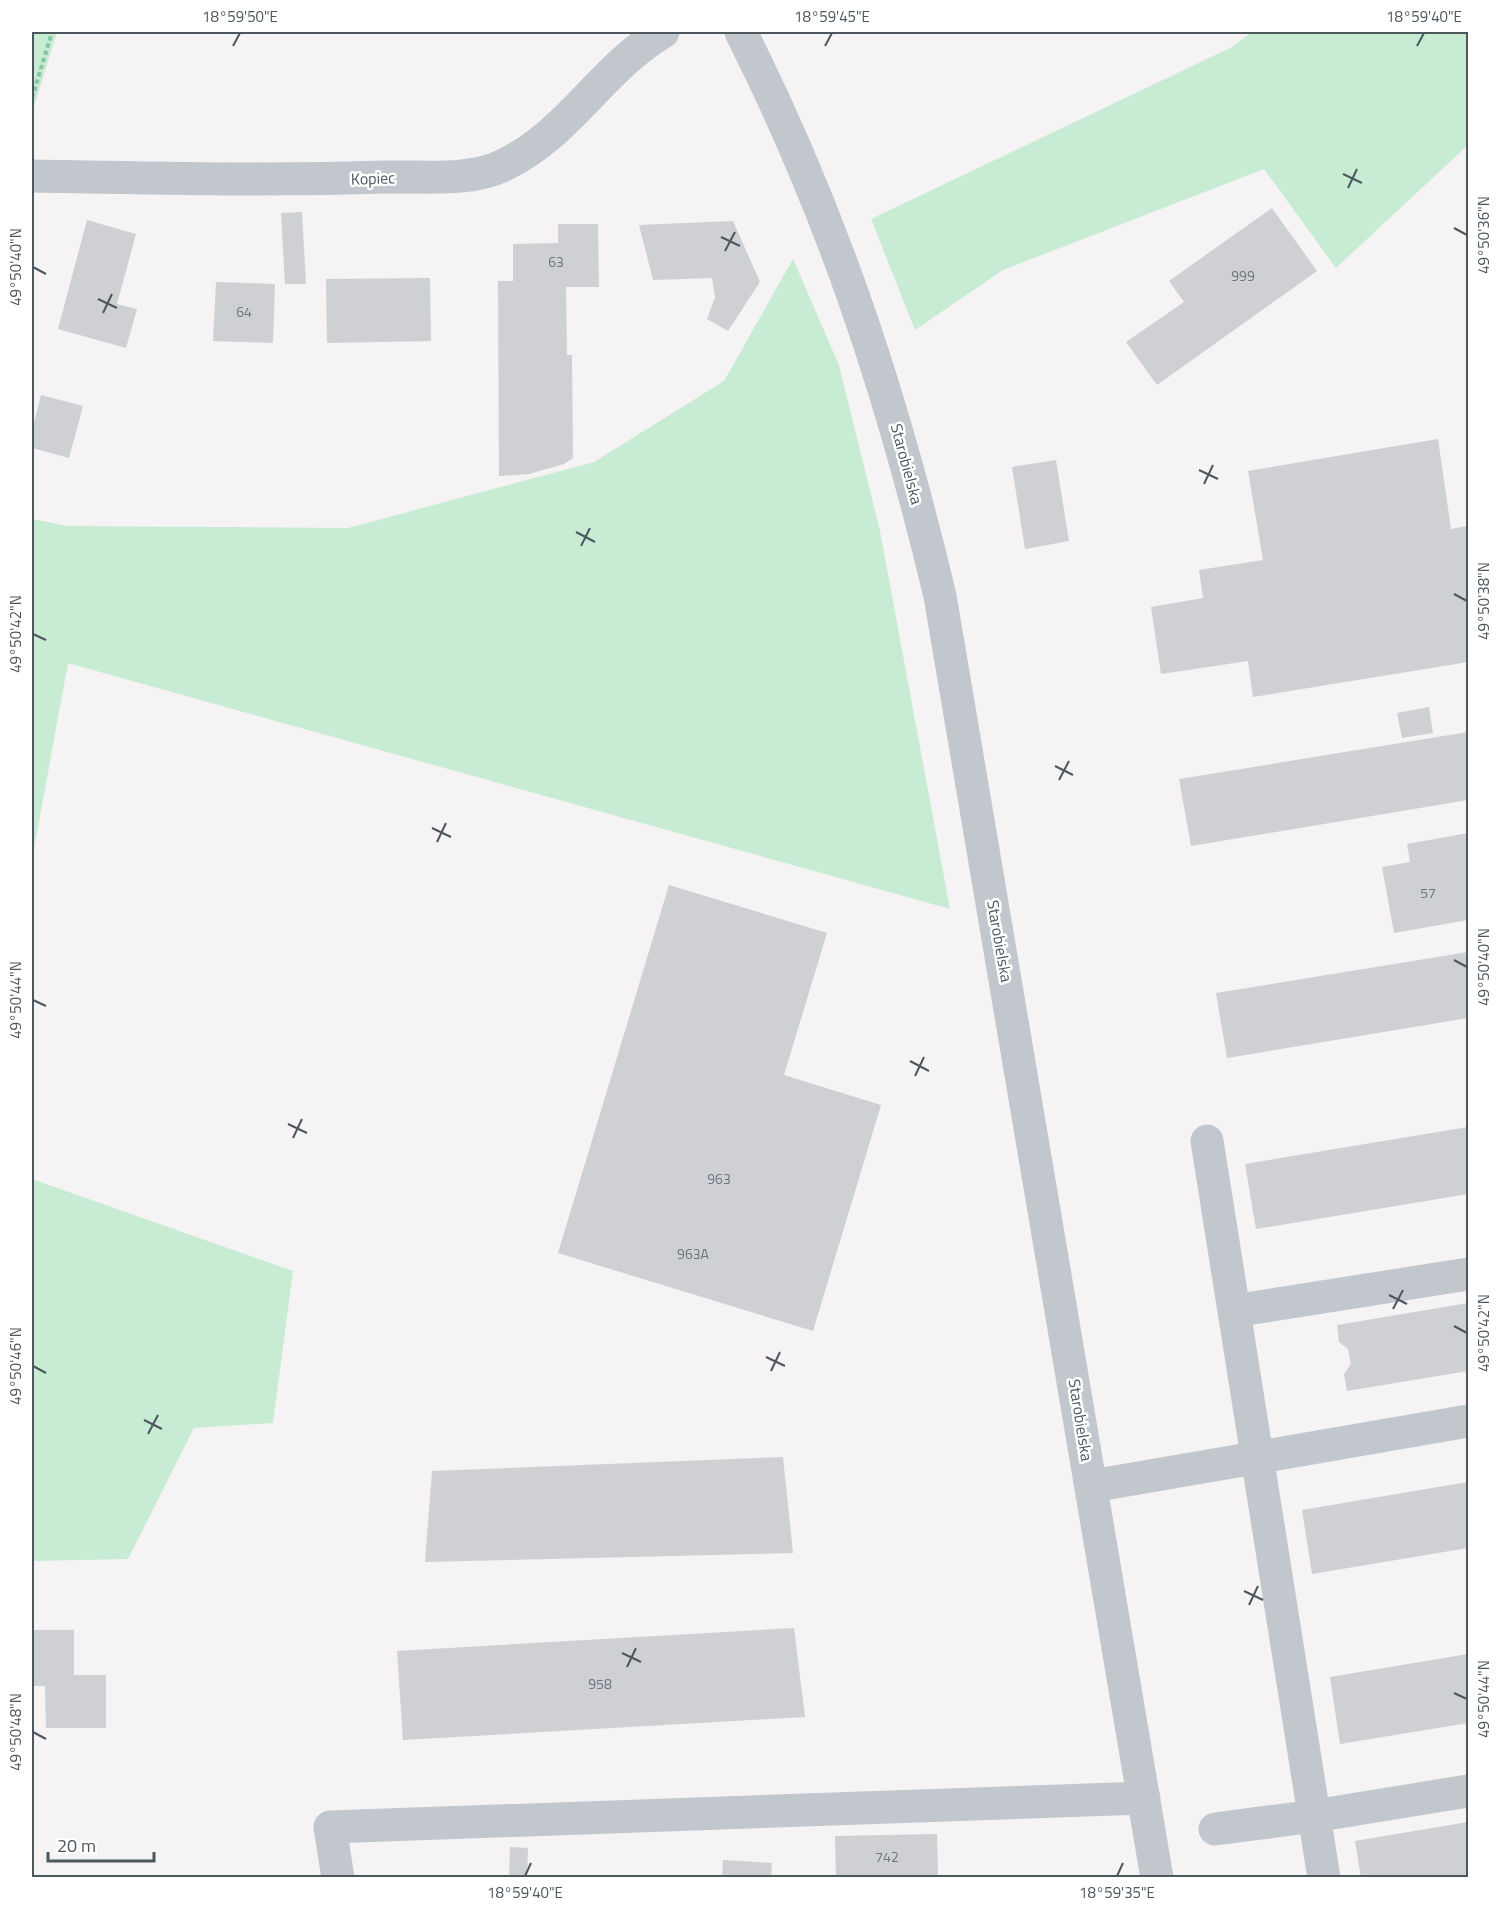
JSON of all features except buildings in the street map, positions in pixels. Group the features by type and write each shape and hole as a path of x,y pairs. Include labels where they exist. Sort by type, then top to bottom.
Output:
{"street":[{"name":"Kopiec","path":"32,176 318,179 472,175 501,167 544,141 580,108 628,56 663,32"},
{"name":"Starobielska","path":"741,32 798,149 838,248 865,323 915,493 953,663 1157,1878"},
{"path":"1207,1141 1324,1878"},
{"path":"1234,1311 1468,1274"},
{"path":"1092,1486 1468,1421"},
{"path":"1215,1828 1314,1816 1468,1791"},
{"path":"338,1878 330,1827 1144,1798"}],"path":[{"path":"32,98 52,32"}],"green space":[{"path":"32,32 57,32 32,113"},
{"path":"1252,32 1468,32 1468,145 1336,268 1264,169 1003,270 915,330 871,219 1232,47"},
{"path":"793,259 839,365 880,531 950,909 68,663 32,860 32,519 67,526 348,528 594,462 724,381"},
{"path":"32,1179 293,1271 273,1423 194,1428 128,1559 32,1561"}]}
